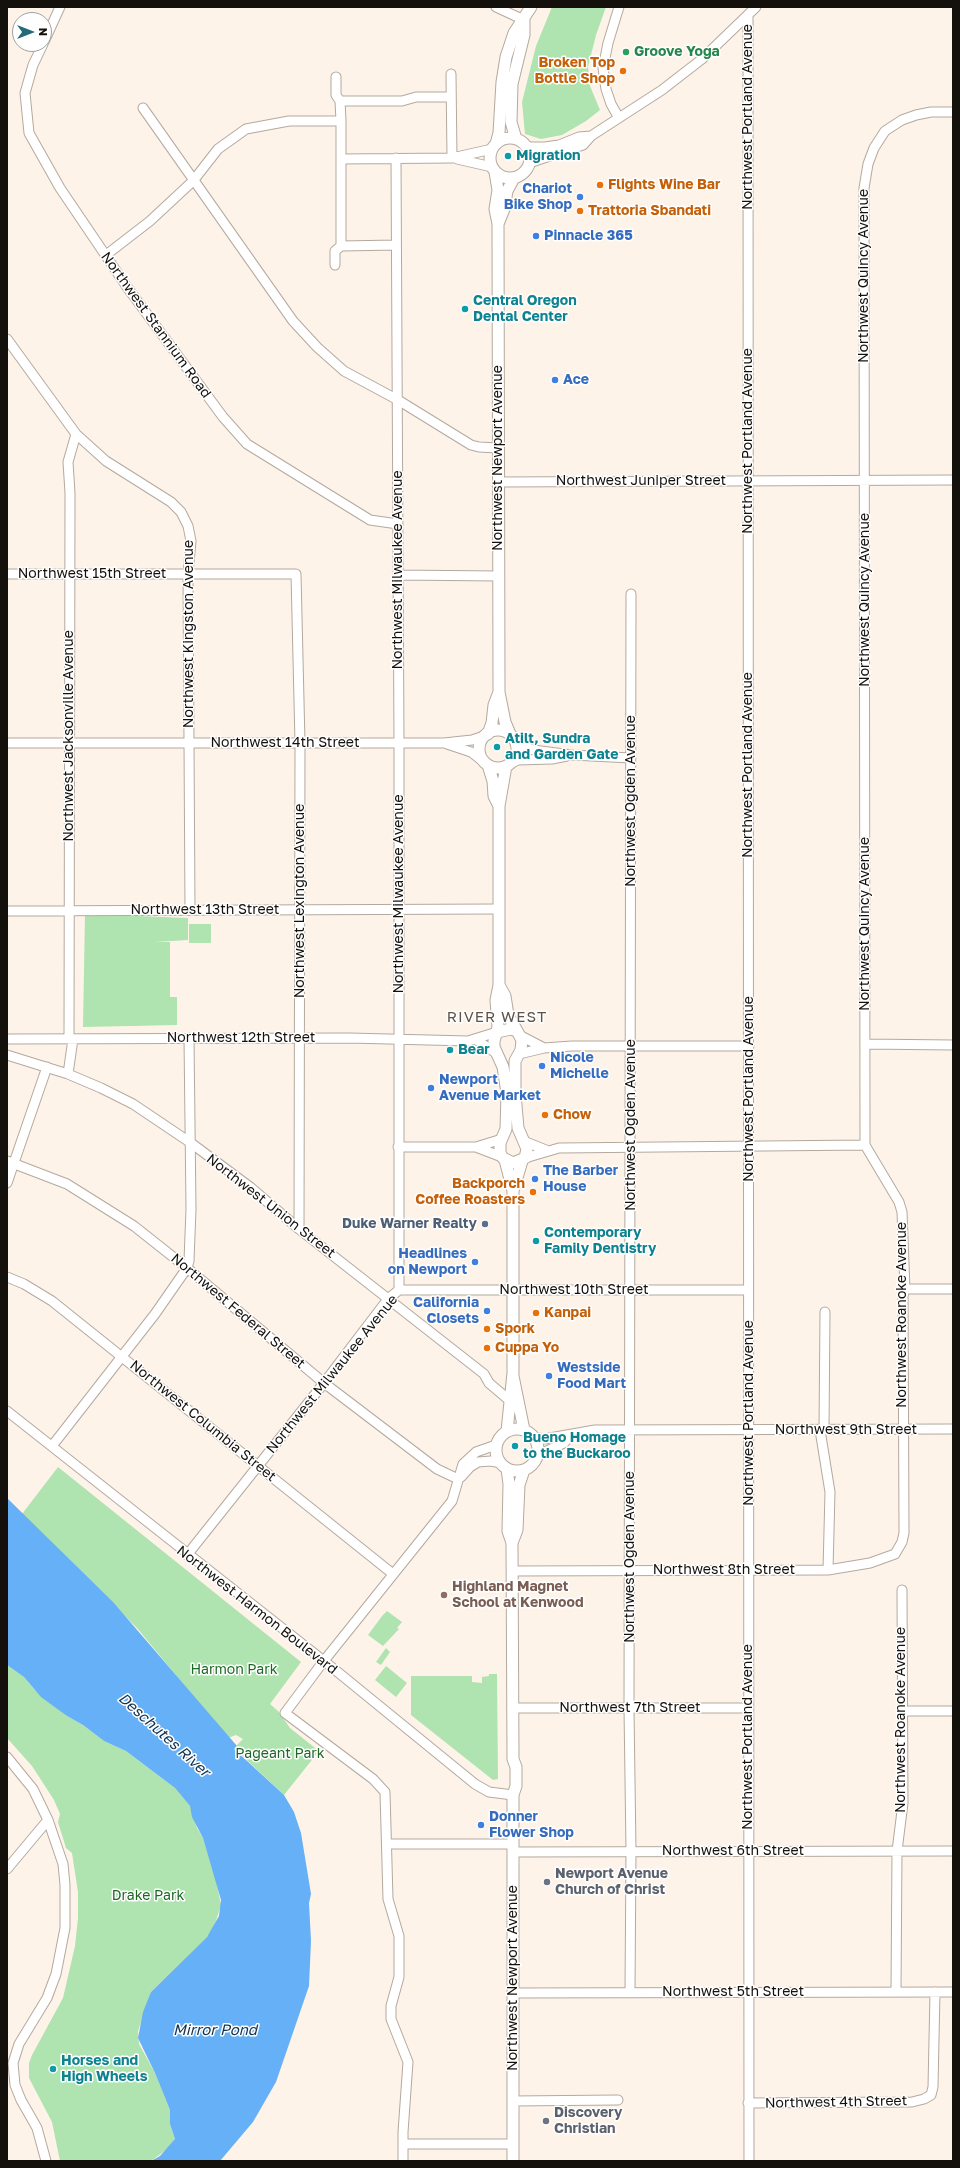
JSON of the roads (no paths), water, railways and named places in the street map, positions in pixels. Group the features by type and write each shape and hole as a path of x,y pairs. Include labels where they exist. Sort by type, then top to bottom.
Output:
{"main road":[{"path":"494,146 508,138 516,139 527,147 530,155 530,163 524,172 514,178 506,178 494,169 490,159 494,146 499,133 502,82 506,57 514,33 524,20 531,7"},
{"path":"516,139 511,122 512,84 524,35 524,20"},
{"name":"Northwest Newport Avenue","path":"494,169 498,190 495,209 498,224 499,692 504,722 512,738"},
{"name":"Northwest Newport Avenue","path":"498,224 504,209 507,191 514,178"},
{"name":"Northwest Newport Avenue","path":"486,735 492,723 494,705 499,692"},
{"path":"499,806 494,796 493,781 480,751 480,745 486,735 499,731 512,738 516,754 509,765 499,806 499,985 496,1000 498,1022 494,1041 503,1067 507,1093 506,1129 499,1148 512,1191 513,1373 509,1400 510,1414 507,1431"},
{"path":"486,764 500,768 509,765"},
{"path":"499,985 505,996 508,1015 519,1033 522,1045 515,1066 515,1094 517,1122 527,1149 512,1191"},
{"path":"497,1032 506,1029 519,1033"},
{"path":"503,1158 513,1163 523,1160"},
{"path":"513,1373 524,1430"},
{"path":"514,1429 524,1430 534,1437 538,1448 538,1455 535,1462 524,1470 504,1466 497,1455 496,1445 499,1439 507,1431 514,1429"},
{"name":"Northwest Newport Avenue","path":"504,1466 509,1484 508,1531 512,1543 512,1759 508,1767 508,1786 513,1795 513,2161"},
{"name":"Northwest Newport Avenue","path":"512,1543 517,1530 519,1485 524,1470"}],"street":[{"name":"Northwest Stannium Road","path":"52,24 60,7"},
{"path":"496,7 524,20"},
{"path":"619,7 608,43 603,68 607,94 619,118"},
{"path":"530,163 583,145 591,136 662,90 702,59 756,7"},
{"name":"Northwest Portland Avenue","path":"748,16 749,2161"},
{"name":"Northwest Stannium Road","path":"39,52 33,64 25,93 29,133 60,188 127,287 223,417 247,444 370,520 398,524"},
{"path":"451,74 452,158"},
{"path":"336,77 336,95 340,101 341,121 341,246"},
{"path":"340,101 402,101 416,97 451,97"},
{"path":"143,108 293,322 317,347 344,371 398,400 471,445 498,448"},
{"name":"Northwest Quincy Avenue","path":"865,1145 864,176 874,148 885,131 902,120 916,115 931,112 953,112"},
{"path":"106,255 150,221 193,181 218,149 246,129 289,121 341,121"},
{"path":"527,147 545,148 559,145 579,137 591,136"},
{"path":"452,158 494,146"},
{"name":"Northwest Milwaukee Avenue","path":"187,1555 324,1383 388,1299 399,1290 398,1039 400,744 396,158"},
{"path":"341,159 452,158 494,169"},
{"path":"335,265 335,251 341,246 396,245"},
{"name":"Northwest Kingston Avenue","path":"7,340 76,434 106,461 171,502 181,512 188,526 190,542 188,574 190,910"},
{"name":"Northwest Jacksonville Avenue","path":"68,1074 71,1039 68,574 70,493 68,462 76,434"},
{"name":"Northwest Juniper Street","path":"498,482 953,480"},
{"name":"Northwest 15th Street","path":"7,574 296,574"},
{"name":"Northwest Lexington Avenue","path":"296,574 300,743 299,1229"},
{"path":"398,575 498,576"},
{"name":"Northwest Ogden Avenue","path":"630,1992 631,1851 629,1708 632,1046 632,594"},
{"name":"Northwest 14th Street","path":"7,743 400,744 444,743 472,740 486,735"},
{"path":"512,738 533,750 572,755 631,758"},
{"name":"Northwest 14th Street","path":"444,743 471,752 486,764"},
{"path":"509,765 518,760 552,759 572,755"},
{"name":"Northwest 13th Street","path":"7,911 498,909"},
{"name":"Northwest 12th Street","path":"7,1039 299,1038 475,1040 481,1036 497,1032"},
{"path":"519,1033 544,1048"},
{"path":"52,1446 121,1355 155,1314 187,1268 190,1261 190,1038"},
{"path":"475,1040 498,1055"},
{"path":"865,1044 953,1045"},
{"path":"518,1055 544,1048 749,1046"},
{"name":"Northwest Union Street","path":"7,1055 68,1074 133,1104 191,1143 250,1187 299,1229 484,1374 489,1383 509,1400"},
{"path":"7,1183 10,1162 47,1068"},
{"path":"398,1147 476,1146 503,1137"},
{"path":"523,1139 546,1150"},
{"path":"523,1160 546,1150 559,1148 865,1145"},
{"name":"Northwest Roanoke Avenue","path":"865,1145 899,1202 902,1212 905,1289 903,1296 904,1533 902,1542"},
{"path":"476,1146 503,1158"},
{"name":"Northwest Federal Street","path":"10,1162 67,1184 134,1226 187,1268 324,1383 437,1469 458,1479"},
{"name":"Northwest Columbia Street","path":"7,1277 24,1284 52,1301 393,1574"},
{"path":"905,1289 953,1289"},
{"name":"Northwest 10th Street","path":"399,1290 748,1290"},
{"path":"825,1312 822,1430 830,1486 828,1570"},
{"name":"Northwest Harmon Boulevard","path":"7,1411 475,1784 489,1792 513,1795"},
{"name":"Northwest 9th Street","path":"534,1437 544,1439 561,1434 571,1435 595,1430 630,1429 953,1430"},
{"name":"Northwest 9th Street","path":"538,1455 564,1443 571,1435"},
{"path":"404,2161 403,2132 408,2062 391,2019 391,2006 398,1977 399,1936 388,1905 387,1799 383,1789 285,1713 323,1662 452,1501 463,1464 470,1456 482,1449 496,1445"},
{"path":"458,1479 470,1467 478,1462 491,1461 504,1466"},
{"name":"Northwest 8th Street","path":"512,1571 828,1570 870,1563 895,1554 902,1542"},
{"name":"Northwest Roanoke Avenue","path":"897,1851 903,1802 904,1711 902,1590"},
{"name":"Northwest 7th Street","path":"512,1708 748,1708"},
{"path":"904,1711 953,1712"},
{"path":"7,1757 33,1789 56,1838 64,1871 66,1907 64,1942 56,1974 47,1998 19,2044 10,2072 21,2100 37,2128 46,2161"},
{"path":"7,1870 48,1820"},
{"name":"Northwest 6th Street","path":"388,1844 631,1851 953,1851"},
{"path":"896,1992 897,1851"},
{"name":"Northwest 5th Street","path":"512,1993 749,1991 953,1992"},
{"name":"Northwest 4th Street","path":"748,2103 912,2102 924,2099 931,2095 933,2087 935,1992"},
{"path":"513,2101 618,2100"},
{"path":"404,2144 513,2144"}],"water":[{"name":"Mirror Pond","path":"7,1498 113,1602 237,1746 234,1749 284,1795 294,1812 301,1833 311,1894 309,1903 311,1941 309,1986 276,2082 253,2122 220,2161 151,2161 160,2156 175,2139 170,2124 170,2110 155,2073 138,2038 143,2012 151,1992 207,1937 219,1916 221,1900 203,1838 192,1817 190,1806 175,1788 126,1751 104,1741 41,1697 24,1677 7,1665"}],"place":[{"name":"Groove Yoga","path":"626,52"},
{"name":"Broken Top Bottle Shop","path":"623,71"},
{"name":"Migration","path":"508,156"},
{"name":"Flights Wine Bar","path":"600,185"},
{"name":"Chariot Bike Shop","path":"580,197"},
{"name":"Trattoria Sbandati","path":"580,211"},
{"name":"Pinnacle 365","path":"536,236"},
{"name":"Central Oregon Dental Center","path":"465,309"},
{"name":"Ace","path":"555,380"},
{"name":"Atilt, Sundra and Garden Gate","path":"497,747"},
{"name":"Bear","path":"450,1050"},
{"name":"Nicole Michelle","path":"542,1066"},
{"name":"Newport Avenue Market","path":"431,1088"},
{"name":"Chow","path":"545,1115"},
{"name":"The Barber House","path":"535,1179"},
{"name":"Backporch Coffee Roasters","path":"533,1192"},
{"name":"Duke Warner Realty","path":"485,1224"},
{"name":"Contemporary Family Dentistry","path":"536,1241"},
{"name":"Headlines on Newport","path":"475,1262"},
{"name":"California Closets","path":"487,1311"},
{"name":"Kanpai","path":"536,1313"},
{"name":"Spork","path":"487,1329"},
{"name":"Cuppa Yo","path":"487,1348"},
{"name":"Westside Food Mart","path":"549,1376"},
{"name":"Bueno Homage to the Buckaroo","path":"515,1446"},
{"name":"Highland Magnet School at Kenwood","path":"444,1595"},
{"name":"Donner Flower Shop","path":"481,1825"},
{"name":"Newport Avenue Church of Christ","path":"547,1882"},
{"name":"Horses and High Wheels","path":"53,2069"},
{"name":"Discovery Christian","path":"546,2121"}],"district":[{"name":"RIVER WEST","path":"497,1017"}],"park label":[{"name":"Harmon Park","path":"234,1670"},
{"name":"Pageant Park","path":"280,1754"},
{"name":"Drake Park","path":"148,1896"}],"water label":[{"name":"Deschutes River","path":"164,1735"}]}
